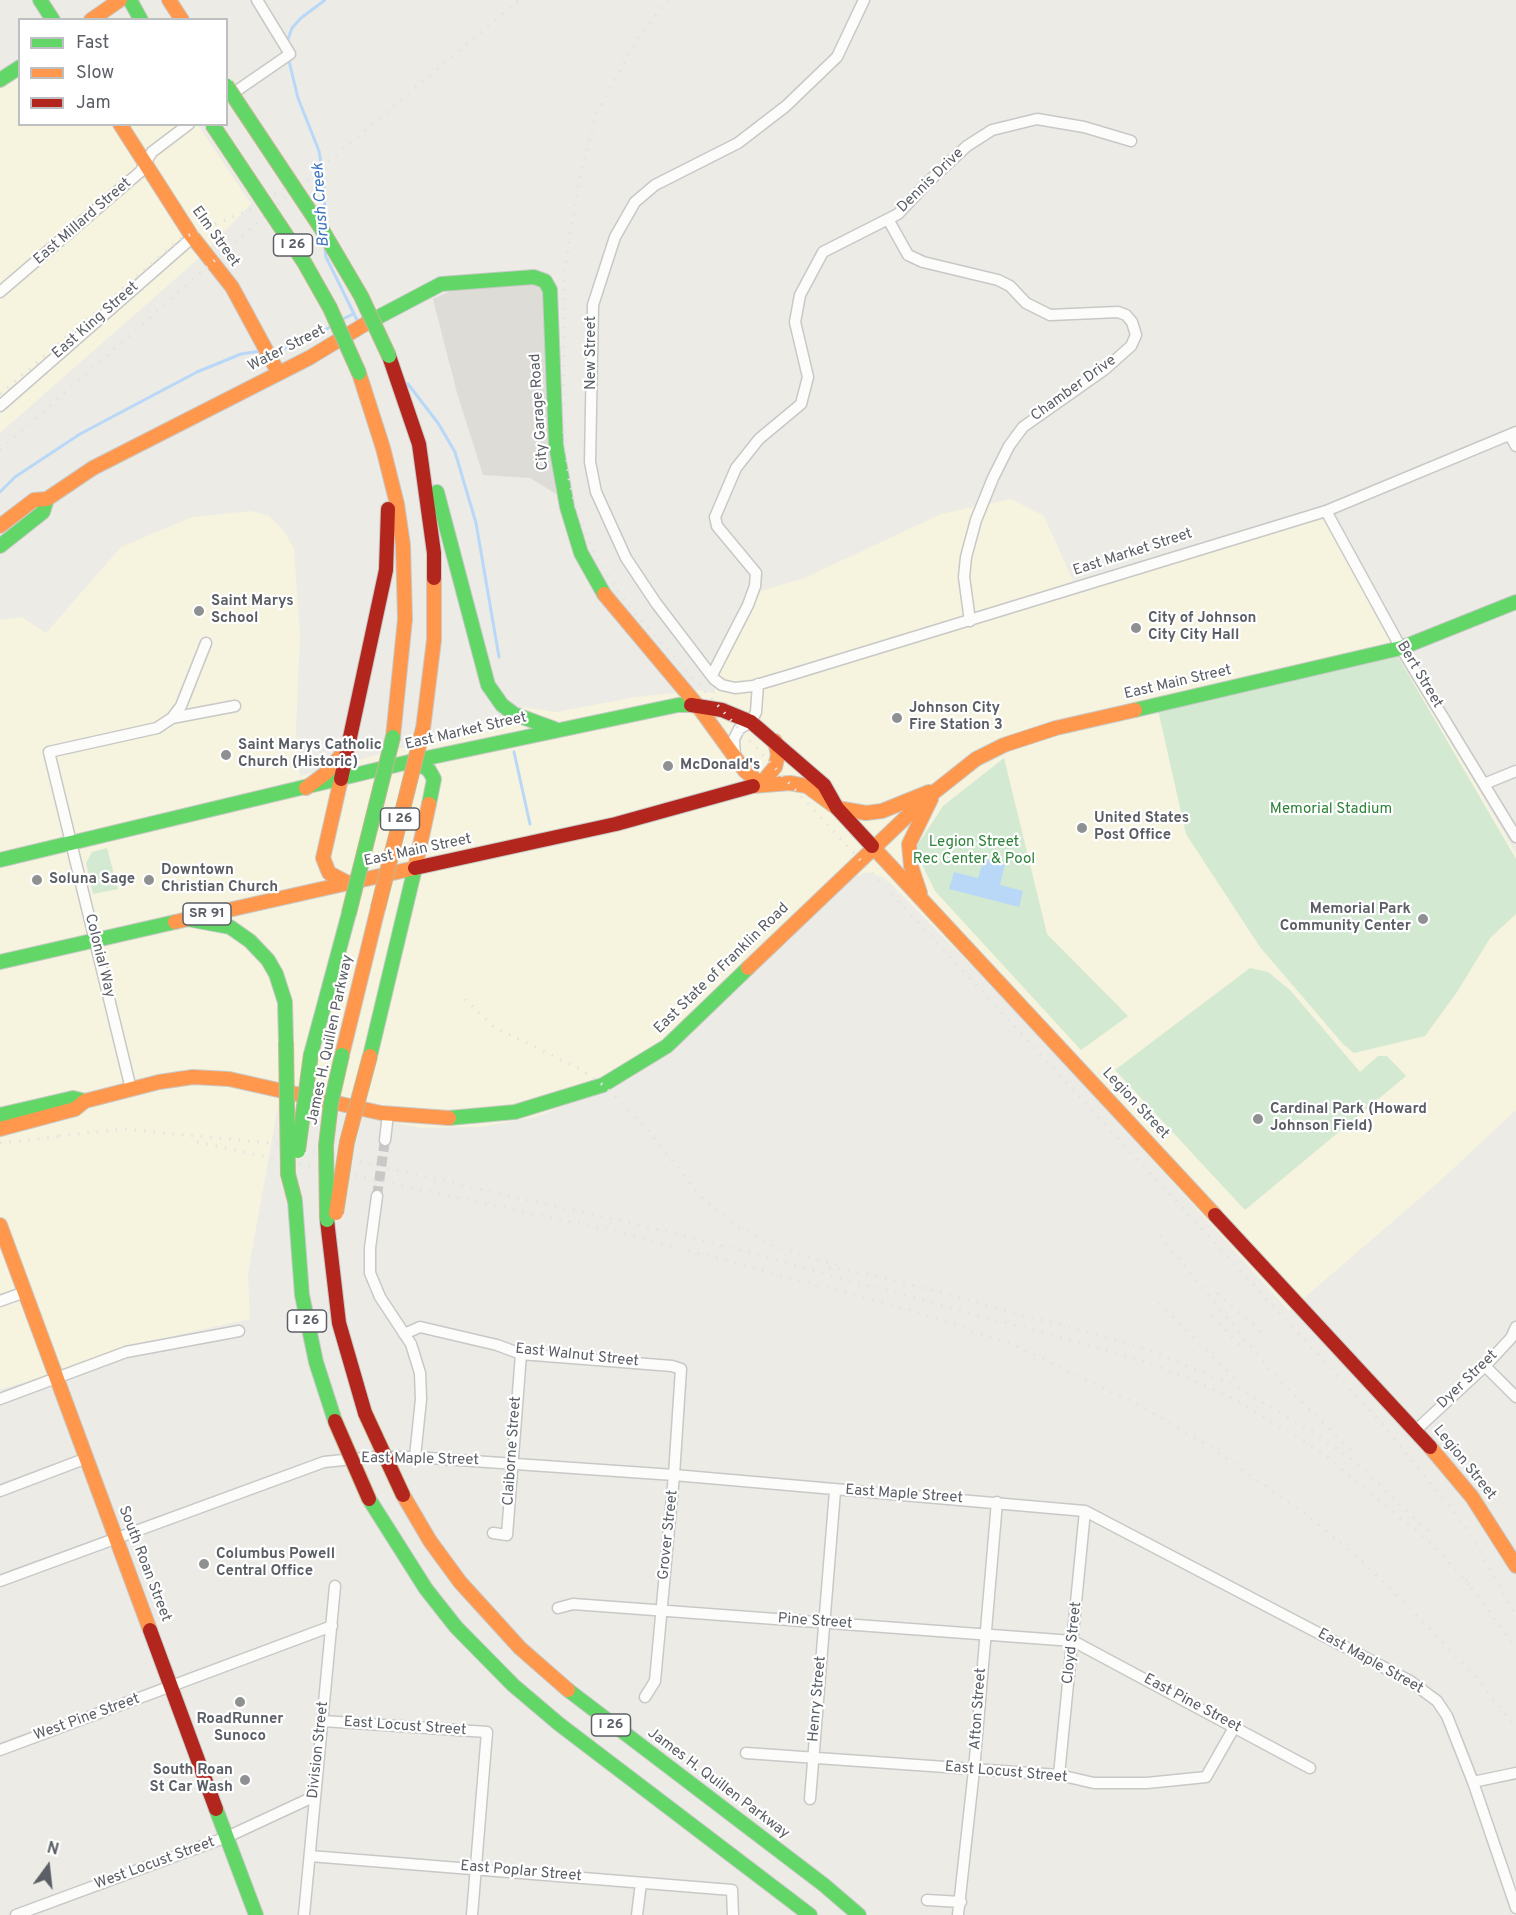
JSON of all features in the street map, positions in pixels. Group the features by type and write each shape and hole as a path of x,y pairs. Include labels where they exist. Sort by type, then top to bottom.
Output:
{"main road":[{"path":"40,0 52,18"},
{"path":"94,18 122,0 135,10"},
{"path":"170,2 181,18"},
{"path":"0,80 18,68"},
{"name":"James H. Quillen Parkway","path":"228,88 326,237 361,296 389,356 410,412 419,444 430,518 435,588 434,640 423,729 331,1102 326,1145 331,1217 330,1259 345,1349 365,1413 403,1496 430,1541 460,1582 520,1648 583,1704 824,1885 859,1915"},
{"name":"Elm Street","path":"121,126 193,237 232,287 258,331 275,366"},
{"name":"James H. Quillen Parkway","path":"213,126 304,262 330,308 359,374 374,415 397,504 405,580 403,659 393,737 312,1054 299,1131 295,1201 304,1304 316,1362 335,1421 348,1456 369,1499 426,1589 469,1641 513,1685 559,1724 810,1915"},
{"name":"Water Street","path":"0,526 34,500 47,499 93,468 275,366 339,341 397,305 441,285 534,278 545,281 550,290"},
{"name":"City Garage Road","path":"550,290 556,445 567,507 581,553 606,597 697,705 735,758"},
{"path":"419,444 430,466 488,685 502,705 514,714 555,729"},
{"path":"348,884 329,873 323,858 386,570 389,474"},
{"name":"Water Street","path":"0,546 43,512 47,499"},
{"name":"East Main Street","path":"875,847 937,789 976,759 1004,745 1056,728 1401,648 1516,602"},
{"name":"East Market Street","path":"0,860 555,729 678,705 697,705"},
{"name":"Legion Street","path":"697,705 722,710 750,722 824,785 837,808 1416,1430 1472,1497 1516,1566"},
{"path":"735,758 761,784 776,767 778,755 775,741"},
{"path":"306,788 335,764 348,745"},
{"path":"331,1217 347,1142 370,1056 435,784 429,770 413,761"},
{"name":"East Main Street","path":"0,962 616,824 761,784 790,783 807,786 837,808"},
{"path":"837,808 875,813 937,789"},
{"path":"922,899 911,866 909,844 912,834 937,789"},
{"name":"East State of Franklin Road","path":"85,1101 174,1079 217,1078 388,1114 439,1119 499,1115 613,1081 667,1046 875,847"},
{"path":"187,919 230,927 250,941 264,955 282,988 286,1042 288,1174 295,1201"},
{"path":"0,1115 73,1098 85,1101"},
{"path":"0,1129 75,1109 85,1101"},
{"name":"South Roan Street","path":"0,1225 173,1686 256,1915"}],"street":[{"path":"228,96 290,54 257,0"},
{"name":"New Street","path":"755,685 735,688 722,685 712,675 626,558 596,492 590,462 593,305 615,237 635,202 655,185 738,143 786,106 837,57 864,0"},
{"name":"Dennis Drive","path":"712,675 748,604 755,586 756,573 717,526 715,517 736,468 759,439 801,404 808,377 795,322 800,295 823,252 861,230 889,221 967,146 1000,128 1037,119 1073,124 1131,141"},
{"name":"East Millard Street","path":"0,292 140,172 145,160 152,152 186,126"},
{"name":"Chamber Drive","path":"889,221 908,255 923,262 998,280 1010,286 1026,303 1050,315 1118,312 1126,315 1132,322 1136,334 1131,346 1104,370 1023,427 1010,446 993,478 976,520 966,557 964,576 970,621"},
{"name":"East King Street","path":"0,406 193,237"},
{"path":"1513,434 1516,446"},
{"name":"East Market Street","path":"755,685 1326,511 1513,434"},
{"name":"Bert Street","path":"1326,511 1401,648 1516,837"},
{"path":"172,718 181,706 206,643"},
{"path":"735,758 734,739 739,729 750,722 756,712 755,685"},
{"path":"172,718 235,706"},
{"name":"Colonial Way","path":"131,1089 73,843 49,752 146,733 172,718"},
{"path":"1485,784 1516,771"},
{"path":"385,1140 388,1114"},
{"path":"377,1196 370,1248 370,1273 380,1297 404,1334 420,1373 421,1399 415,1457"},
{"path":"0,1301 25,1292"},
{"name":"East Walnut Street","path":"404,1334 420,1327 497,1345 520,1354 672,1366 681,1369"},
{"name":"Dyer Street","path":"1416,1430 1485,1366 1516,1328"},
{"path":"0,1399 126,1352 239,1331"},
{"name":"Claiborne Street","path":"493,1533 507,1535 520,1354"},
{"path":"1485,1366 1516,1397"},
{"name":"Grover Street","path":"645,1697 655,1681 674,1475 681,1369"},
{"name":"East Maple Street","path":"0,1581 324,1462 373,1457 415,1457 674,1475 835,1491 997,1502 1085,1512 1416,1686 1437,1701 1447,1716 1473,1782 1516,1908"},
{"path":"0,1491 87,1458"},
{"name":"Henry Street","path":"810,1799 835,1491"},
{"name":"Afton Street","path":"958,1915 975,1770 997,1502"},
{"name":"Cloyd Street","path":"1059,1775 1085,1512"},
{"name":"Division Street","path":"304,1915 313,1797 323,1721 335,1586"},
{"name":"Pine Street","path":"558,1608 573,1604 1073,1641"},
{"name":"West Pine Street","path":"0,1750 332,1626"},
{"name":"East Pine Street","path":"1073,1641 1310,1768"},
{"name":"East Locust Street","path":"323,1721 487,1732 476,1868"},
{"name":"East Locust Street","path":"746,1753 1059,1775 1094,1783 1147,1783 1206,1778 1235,1726"},
{"path":"1473,1782 1516,1773"},
{"path":"227,1837 313,1797"},
{"name":"West Locust Street","path":"16,1915 227,1837"},
{"name":"East Poplar Street","path":"310,1856 732,1890 733,1915"},
{"path":"472,1915 476,1868"},
{"path":"638,1915 640,1883"},
{"path":"927,1900 961,1902"}],"shaded area":[{"path":"18,75 18,126 199,126 251,204 199,258 0,433 0,87"},
{"path":"527,284 539,286 547,296 550,428 556,494 530,478 483,475 457,393 433,299 455,289"},
{"path":"1011,499 1044,516 1078,592 1321,517 1331,528 1384,630 1516,853 1516,1110 1441,1180 1289,1311 1029,1024 885,878 867,872 853,877 673,1046 584,1097 537,1117 480,1127 422,1128 279,1101 248,1273 250,1319 141,1343 42,1378 0,1389 0,620 22,617 46,633 121,547 192,517 251,511 269,516 283,530 294,548 300,635 296,729 300,776 438,738 486,723 524,707 556,712 636,697 699,690 714,693 721,671 758,592 804,578 941,514"}],"green space":[{"name":"Memorial Stadium","path":"1397,655 1516,859 1516,914 1490,938 1457,992 1425,1036 1354,1053 1343,1044 1260,947 1186,834 1158,710"},
{"name":"Legion Street Rec Center & Pool","path":"1004,758 1047,934 1128,1016 1081,1050 935,891 919,858 917,846 943,806"},
{"path":"107,848 118,889 93,894 86,863 92,852"},
{"name":"Cardinal Park (Howard Johnson Field)","path":"1250,968 1268,972 1290,990 1360,1072 1378,1056 1387,1056 1406,1076 1245,1210 1115,1070"}],"water":[{"path":"984,859 1005,864 1000,885 1023,891 1019,907 949,889 954,872 978,878"}],"waterway":[{"name":"Brush Creek","path":"287,42 292,28 301,18 325,0"},
{"name":"Brush Creek","path":"288,57 298,98 319,151 324,183 325,219"},
{"name":"Brush Creek","path":"325,250 326,257 357,320"},
{"name":"Brush Creek","path":"341,320 353,314"},
{"name":"Brush Creek","path":"270,350 294,347 330,327"},
{"name":"Brush Creek","path":"0,492 15,477 80,434 197,372 241,354 261,351"},
{"path":"408,384 438,423 455,452 476,523 499,657"},
{"path":"514,752 530,824"}],"tunnel":[{"path":"377,1196 385,1140"}],"railway":[{"path":"0,450 283,200 519,0"},
{"path":"668,0 638,38 597,112 582,167 563,285 564,433 569,479 576,508 597,560 631,609 739,729 1385,1427 1467,1528 1516,1616"},
{"path":"0,394 180,239 249,210 286,187"},
{"path":"465,999 494,1027 580,1069 603,1085 649,1131 700,1196 735,1225 774,1246 838,1265"},
{"path":"59,1136 123,1129 280,1144 687,1236 1132,1357 1198,1382 1234,1399 1321,1452 1433,1545 1470,1586"},
{"path":"0,1143 65,1136"},
{"path":"197,1142 615,1231 911,1310 1014,1345 1141,1406 1207,1445 1306,1514 1360,1559 1402,1600 1474,1675 1516,1728"},
{"path":"1160,1236 1276,1377 1352,1451"},
{"path":"829,1267 878,1276 1142,1347 1233,1385 1311,1431 1353,1460 1430,1533"},
{"path":"1217,1293 1264,1334"},
{"path":"1159,1303 1238,1382"},
{"path":"1212,1316 1243,1349"},
{"path":"1466,1580 1516,1648"}],"traffic: fast":[{"path":"40,0 52,18"},
{"path":"130,0 140,18"},
{"path":"0,80 18,68"},
{"path":"228,88 321,228 361,296 389,356"},
{"path":"213,126 304,262 330,308 359,373"},
{"path":"367,323 441,284 534,277 545,281 550,290 556,445 567,507 581,553 604,594"},
{"path":"437,492 488,685 502,705 514,714 555,729"},
{"path":"0,546 43,512 47,499"},
{"path":"1135,710 1401,648 1516,602"},
{"path":"413,761 678,705 691,705"},
{"path":"349,913 393,737"},
{"path":"0,860 413,761 429,770 434,779 429,804"},
{"path":"370,1056 415,868"},
{"path":"311,1054 349,913"},
{"path":"187,919 230,927 250,941 268,960 276,974 285,1002 286,1042"},
{"path":"0,962 175,922"},
{"path":"449,1118 515,1112 603,1085 667,1046 748,968"},
{"path":"286,1042 288,1174 295,1201"},
{"path":"298,1151 311,1054"},
{"path":"327,1220 326,1145 331,1103 342,1055"},
{"path":"0,1115 73,1098 85,1101"},
{"path":"295,1201 302,1295 316,1362 335,1421"},
{"path":"369,1499 426,1589 456,1627 513,1685 559,1724 810,1915"},
{"path":"568,1690 824,1885 859,1915"},
{"path":"216,1809 256,1915"}],"traffic: slow":[{"path":"94,18 120,0"},
{"path":"169,0 181,18"},
{"path":"121,126 191,235 232,287 278,372"},
{"path":"0,526 34,500 47,499 93,468 309,358 367,323"},
{"path":"359,373 383,448 397,504 403,545 405,619 393,737"},
{"path":"423,729 434,640 434,578"},
{"path":"604,594 697,705 745,771 761,784 775,767 778,755 775,741"},
{"path":"748,968 923,801 976,759 1004,745 1056,728 1135,710"},
{"path":"378,908 423,729"},
{"path":"306,788 326,773 344,752"},
{"path":"341,779 323,858 329,873 348,883"},
{"path":"753,786 790,783 807,786 837,808 866,813 882,811 929,792"},
{"path":"920,893 911,866 909,844 931,799"},
{"path":"175,922 415,868 429,804"},
{"path":"872,846 1215,1215"},
{"path":"342,1055 378,908"},
{"path":"336,1213 347,1142 370,1056"},
{"path":"0,1129 75,1109 85,1101 159,1082 193,1077 229,1079 381,1113 449,1118"},
{"path":"0,1225 150,1630"},
{"path":"1430,1447 1472,1497 1516,1566"},
{"path":"403,1495 430,1541 460,1582 520,1648 568,1690"}],"traffic: jam":[{"path":"389,356 419,444 434,553 434,578"},
{"path":"341,779 386,570 388,509"},
{"path":"691,705 722,710 751,722 824,785 837,808 872,846"},
{"path":"415,868 616,824 753,786"},
{"path":"1215,1215 1430,1447"},
{"path":"327,1220 339,1323 365,1413"},
{"path":"365,1413 403,1495"},
{"path":"335,1421 369,1499"},
{"path":"150,1630 216,1809"}],"place":[{"name":"Saint Marys School","path":"199,611"},
{"name":"City of Johnson City City Hall","path":"1136,628"},
{"name":"Johnson City Fire Station 3","path":"897,718"},
{"name":"Saint Marys Catholic Church (Historic)","path":"226,755"},
{"name":"McDonald's","path":"668,766"},
{"name":"United States Post Office","path":"1082,828"},
{"name":"Soluna Sage","path":"37,880"},
{"name":"Downtown Christian Church","path":"149,880"},
{"name":"Memorial Park Community Center","path":"1423,919"},
{"name":"Cardinal Park (Howard Johnson Field)","path":"1258,1119"},
{"name":"Columbus Powell Central Office","path":"204,1564"},
{"name":"RoadRunner Sunoco","path":"240,1702"},
{"name":"South Roan St Car Wash","path":"245,1780"}]}
